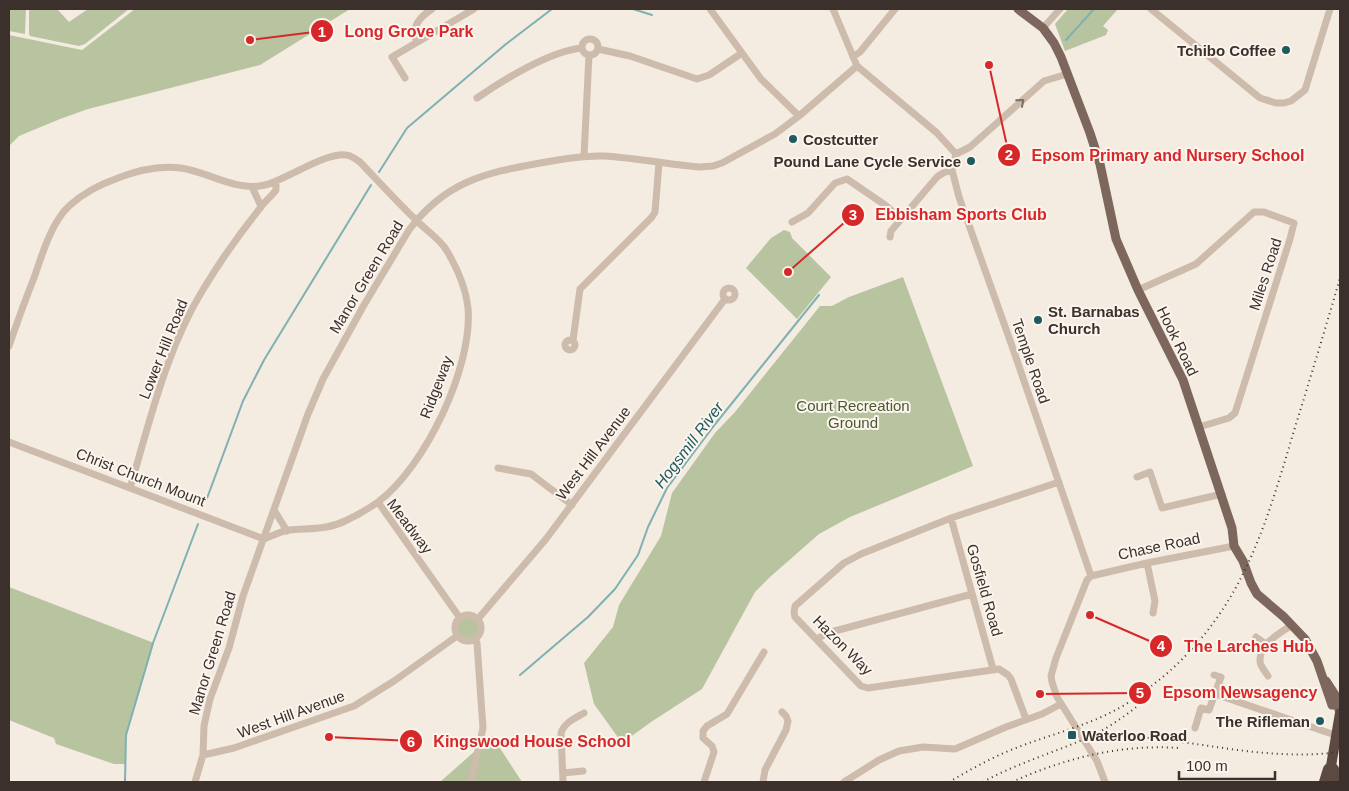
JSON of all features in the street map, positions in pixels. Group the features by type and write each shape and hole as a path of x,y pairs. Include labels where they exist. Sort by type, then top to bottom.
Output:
{"highway":[{"path":"1324,782 1328,768 1331,766 1339,710"},
{"path":"1331,766 1334,769 1334,782"}],"main road":[{"name":"Hook Road","path":"1018,9 1043,28 1054,43 1067,74 1100,164 1116,239 1138,290 1182,380 1222,494 1232,528 1234,546 1243,561 1248,578 1258,594 1292,624 1309,646 1324,679 1324,685 1332,705 1339,710"},
{"path":"1324,679 1340,688"}],"street":[{"path":"417,42 414,36 417,22 432,9"},
{"path":"405,78 392,57 474,9"},
{"path":"710,9 761,79 799,116"},
{"path":"833,9 857,66 937,133 956,154"},
{"path":"852,57 860,52 895,9"},
{"path":"1043,28 1060,9"},
{"path":"1151,9 1260,98 1276,103 1291,101 1305,90 1330,9"},
{"path":"591,37 596,40 598,49 593,54 583,53 582,43 591,37"},
{"path":"477,98 526,68 568,50 582,48"},
{"path":"598,49 630,56 697,79 709,75 742,53"},
{"path":"584,156 589,55"},
{"name":"Manor Green Road","path":"195,782 203,755 204,726 210,699 230,648 243,596 305,422 323,379 364,305 416,220 433,202 455,188 478,177 506,169 584,156 604,156 699,167 722,163 775,134 857,66"},
{"path":"890,237 891,231 937,177 952,170 956,154 970,147 1044,81 1067,74"},
{"path":"9,346 46,245 61,216 68,206 109,181 125,174 168,166 193,171 232,184 265,185 340,154 350,156 360,162 416,220"},
{"path":"573,340 580,290 655,212 659,163"},
{"name":"Temple Road","path":"952,170 980,259 1091,576"},
{"path":"792,222 808,213 835,183 847,179 885,205 901,219"},
{"name":"Lower Hill Road","path":"130,488 164,376 183,329 202,290 261,206 276,190 276,181"},
{"path":"252,186 261,206"},
{"name":"Miles Road","path":"1138,290 1196,264 1254,212 1264,212 1294,223 1234,413 1229,418 1199,427"},
{"name":"Ridgeway","path":"378,502 398,483 428,442 458,375 465,350 468,329 468,306 455,266 446,249 416,220"},
{"name":"West Hill Avenue","path":"477,620 541,546 725,299"},
{"name":"Christ Church Mount","path":"9,442 264,538"},
{"path":"498,468 531,474 572,505"},
{"path":"1137,477 1150,472 1162,508 1222,494"},
{"name":"Hazon Way","path":"993,669 868,688 861,686 795,617 795,606 850,559 951,518 1059,482"},
{"name":"Meadway","path":"264,538 287,531 332,526 345,521 378,502 460,618"},
{"path":"274,510 287,531"},
{"name":"Gosfield Road","path":"951,518 993,669"},
{"name":"Chase Road","path":"1091,576 1234,546"},
{"path":"1147,563 1156,601 1153,612"},
{"path":"1091,576 1087,580 1056,658 1052,676 1053,688 1097,761 1104,782"},
{"path":"817,639 827,633 972,594"},
{"path":"467,615 477,620 481,628 475,639 468,642 457,636 455,624 460,618 467,615"},
{"path":"1268,676 1260,660 1266,644 1292,624"},
{"name":"West Hill Avenue","path":"203,755 234,748 354,706 394,681 457,636"},
{"path":"1256,637 1266,644"},
{"path":"470,782 483,728 477,643 475,639"},
{"path":"704,782 714,752 712,746 703,738 703,731 707,726 727,714 764,652"},
{"path":"993,669 1004,672 1011,678 1026,719"},
{"path":"1195,728 1201,708 1209,710 1215,694 1220,677 1214,675"},
{"path":"1215,694 1336,735"},
{"path":"844,782 879,760 899,751 923,747 955,749 1047,712 1061,704"},
{"path":"763,782 765,770 788,726 786,716 782,712"},
{"path":"564,782 560,740 562,728 584,713"},
{"path":"563,773 583,771"}],"green space":[{"path":"9,9 26,9 25,34 9,31"},
{"path":"29,9 57,9 69,22 88,9 129,9 85,44 79,46 30,36"},
{"path":"135,9 350,9 260,65 88,109 19,136 9,146 9,35 82,50"},
{"path":"1068,9 1118,9 1103,26 1108,30 1106,35 1065,51 1055,24"},
{"path":"784,230 790,232 792,238 831,277 797,319 746,268 771,238"},
{"name":"Court Recreation Ground","path":"903,277 973,466 850,517 819,534 755,592 702,689 622,743 594,704 584,663 613,627 619,605 661,536 672,493 715,433 735,412 820,306 832,306 849,297"},
{"path":"9,587 154,643 126,737 126,764 114,764 56,744 54,738 9,720"},
{"path":"468,618 475,621 478,628 475,635 468,638 461,635 458,628 461,621"},
{"path":"492,736 522,782 440,782"}],"waterway":[{"path":"379,172 407,128 506,44 552,9"},
{"path":"633,9 652,15"},
{"name":"Hogsmill River","path":"1066,40 1094,9"},
{"path":"206,501 243,401 264,360 371,185"},
{"name":"Hogsmill River","path":"520,675 588,617 615,589 638,555 648,527 667,488 716,423 819,295"},
{"path":"125,782 126,735 153,643 198,524"}],"railway":[{"path":"949,782 1007,752 1096,719 1127,704 1164,676 1191,650 1213,623 1232,595 1247,565 1272,502 1340,278"},
{"path":"983,782 1101,731 1151,695"},
{"path":"1088,740 1131,737 1271,753 1323,754 1340,752"},
{"path":"1012,782 1052,766 1094,754 1136,748 1179,748"}],"place":[{"name":"Long Grove Park","path":"250,40"},
{"name":"Tchibo Coffee","path":"1286,50"},
{"name":"Epsom Primary and Nursery School","path":"989,65"},
{"name":"Costcutter","path":"793,139"},
{"name":"Pound Lane Cycle Service","path":"971,161"},
{"name":"Ebbisham Sports Club","path":"788,272"},
{"name":"St. Barnabas Church","path":"1038,320"},
{"name":"The Larches Hub","path":"1090,615"},
{"name":"Epsom Newsagency","path":"1040,694"},
{"name":"The Rifleman","path":"1320,721"},
{"name":"Waterloo Road","path":"1072,735"},
{"name":"Kingswood House School","path":"329,737"}]}
